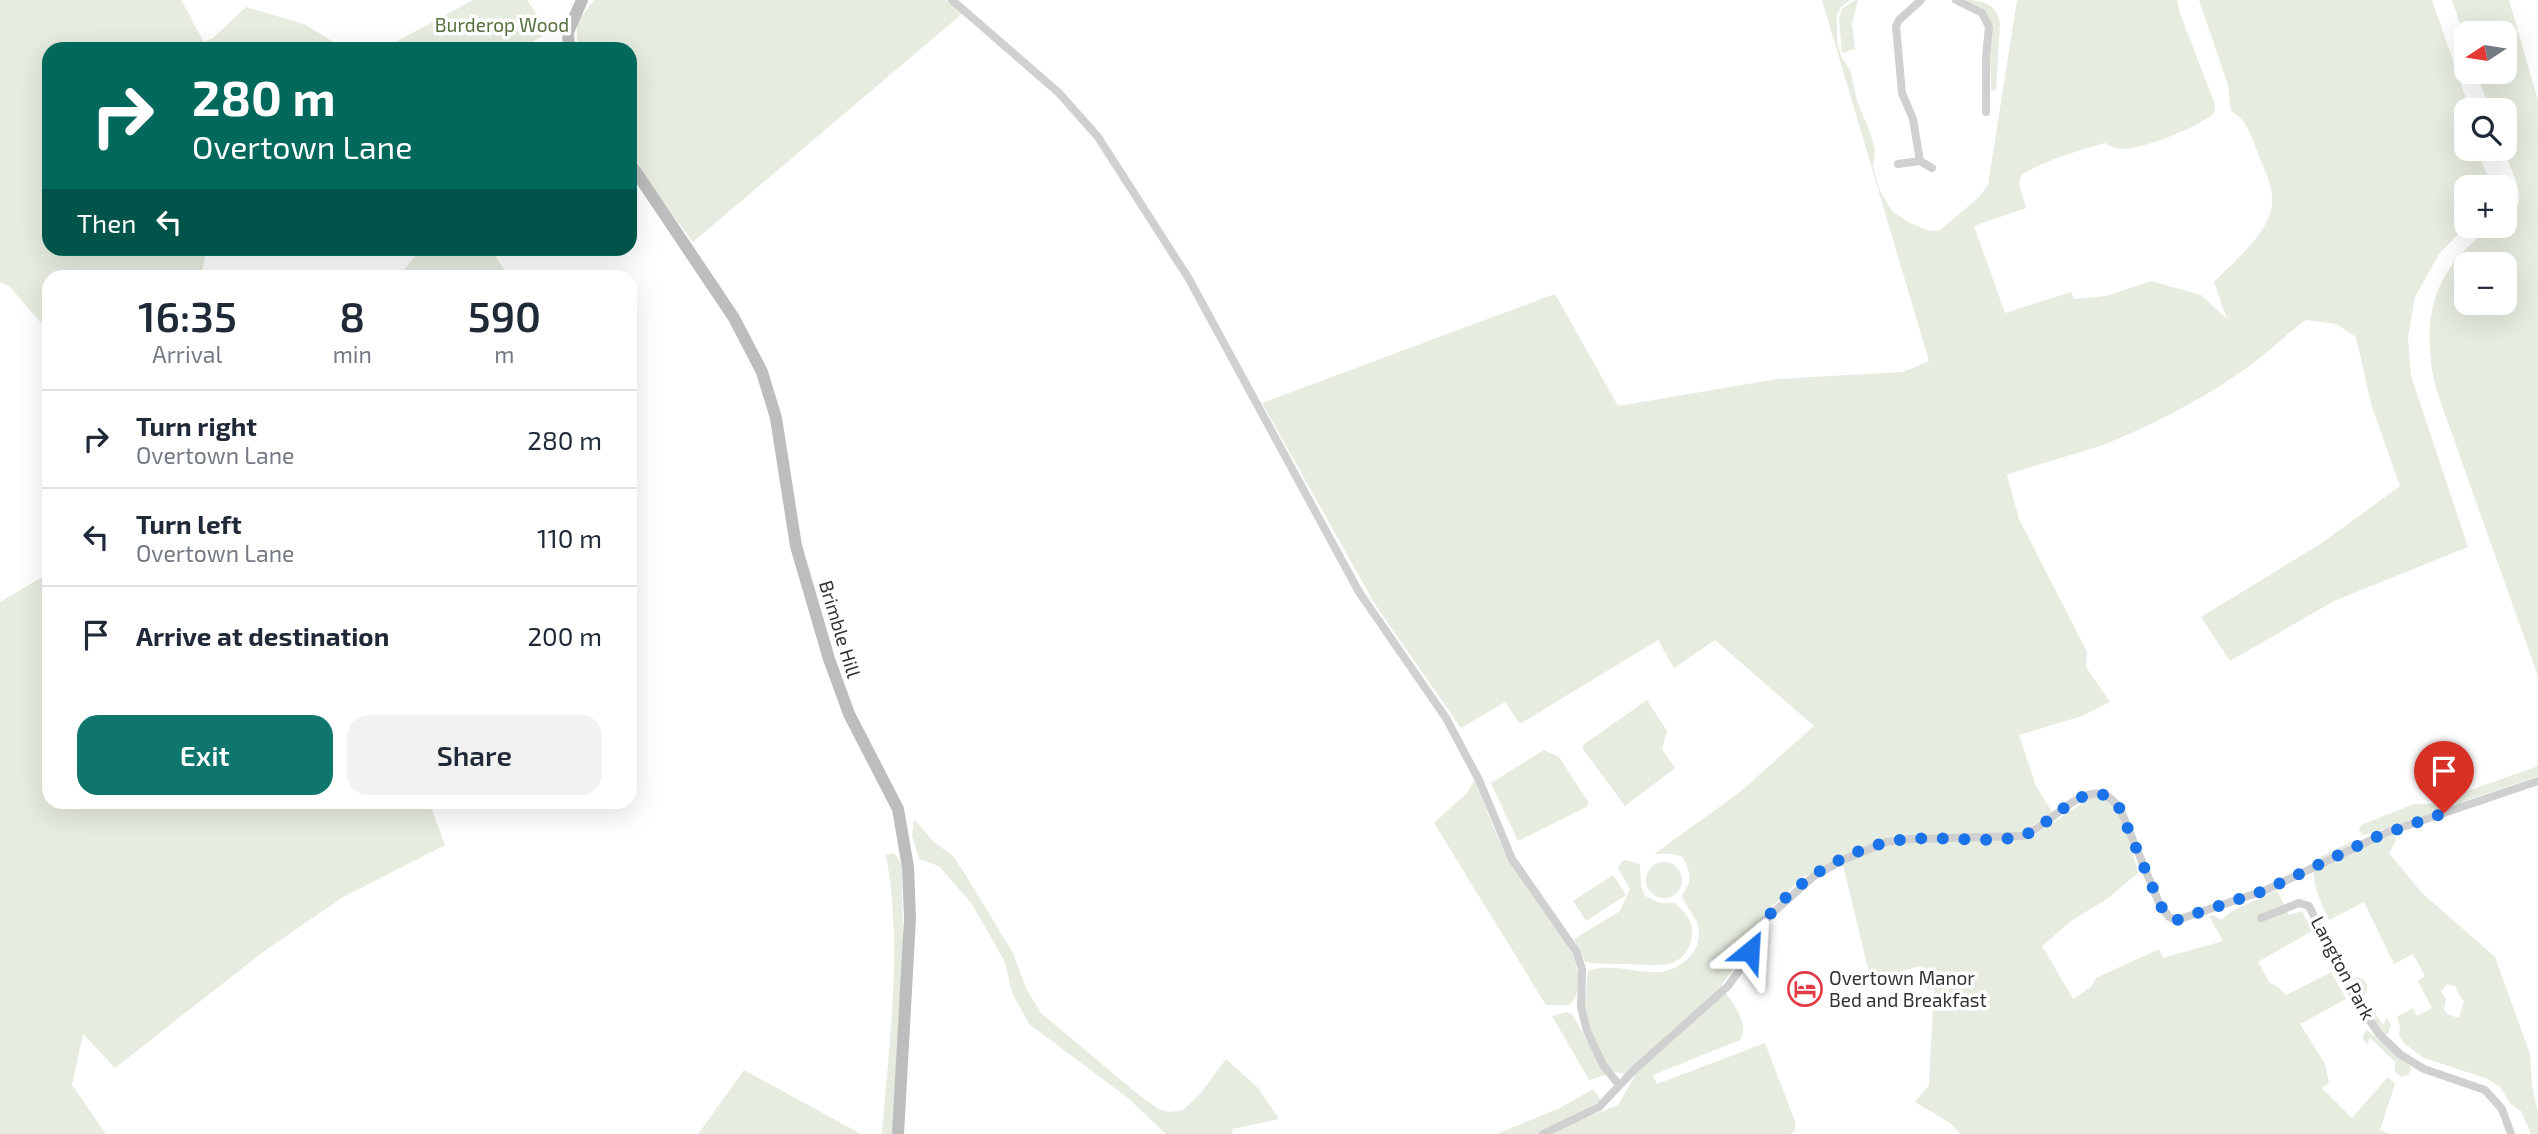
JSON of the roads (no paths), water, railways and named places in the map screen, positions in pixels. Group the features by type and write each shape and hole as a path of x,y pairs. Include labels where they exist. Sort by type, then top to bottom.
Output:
{"main road":[{"path":"569,42 568,32 582,0"},
{"name":"Brimble Hill","path":"637,173 734,318 750,344 762,372 776,418 796,546 829,659 849,714 898,809 908,867 910,918 898,1134"}],"street":[{"path":"952,0 1059,93 1098,136 1189,279 1359,592 1446,718 1479,780 1512,859 1576,951 1582,970 1581,1007 1587,1031 1606,1071 1619,1085"},
{"path":"1920,161 1913,119 1902,93 1896,26 1921,0"},
{"path":"1956,0 1982,13 1989,27 1986,112"},
{"path":"1898,164 1920,161 1932,169"},
{"path":"1543,1134 1595,1110 1728,986 1741,968 1762,926 1779,905 1814,876 1875,846 1912,839 2022,836 2036,830 2079,798 2102,794 2112,799 2121,811 2160,905 2169,917 2177,920 2266,890 2396,828 2538,781"},
{"name":"Langton Park","path":"2261,918 2299,903 2309,906 2355,999 2379,1034 2401,1055 2424,1069 2485,1090 2502,1109 2511,1134"}],"place":[{"name":"Overtown Manor Bed and Breakfast","path":"1805,989"}],"park label":[{"name":"Burderop Wood","path":"502,25"}]}
